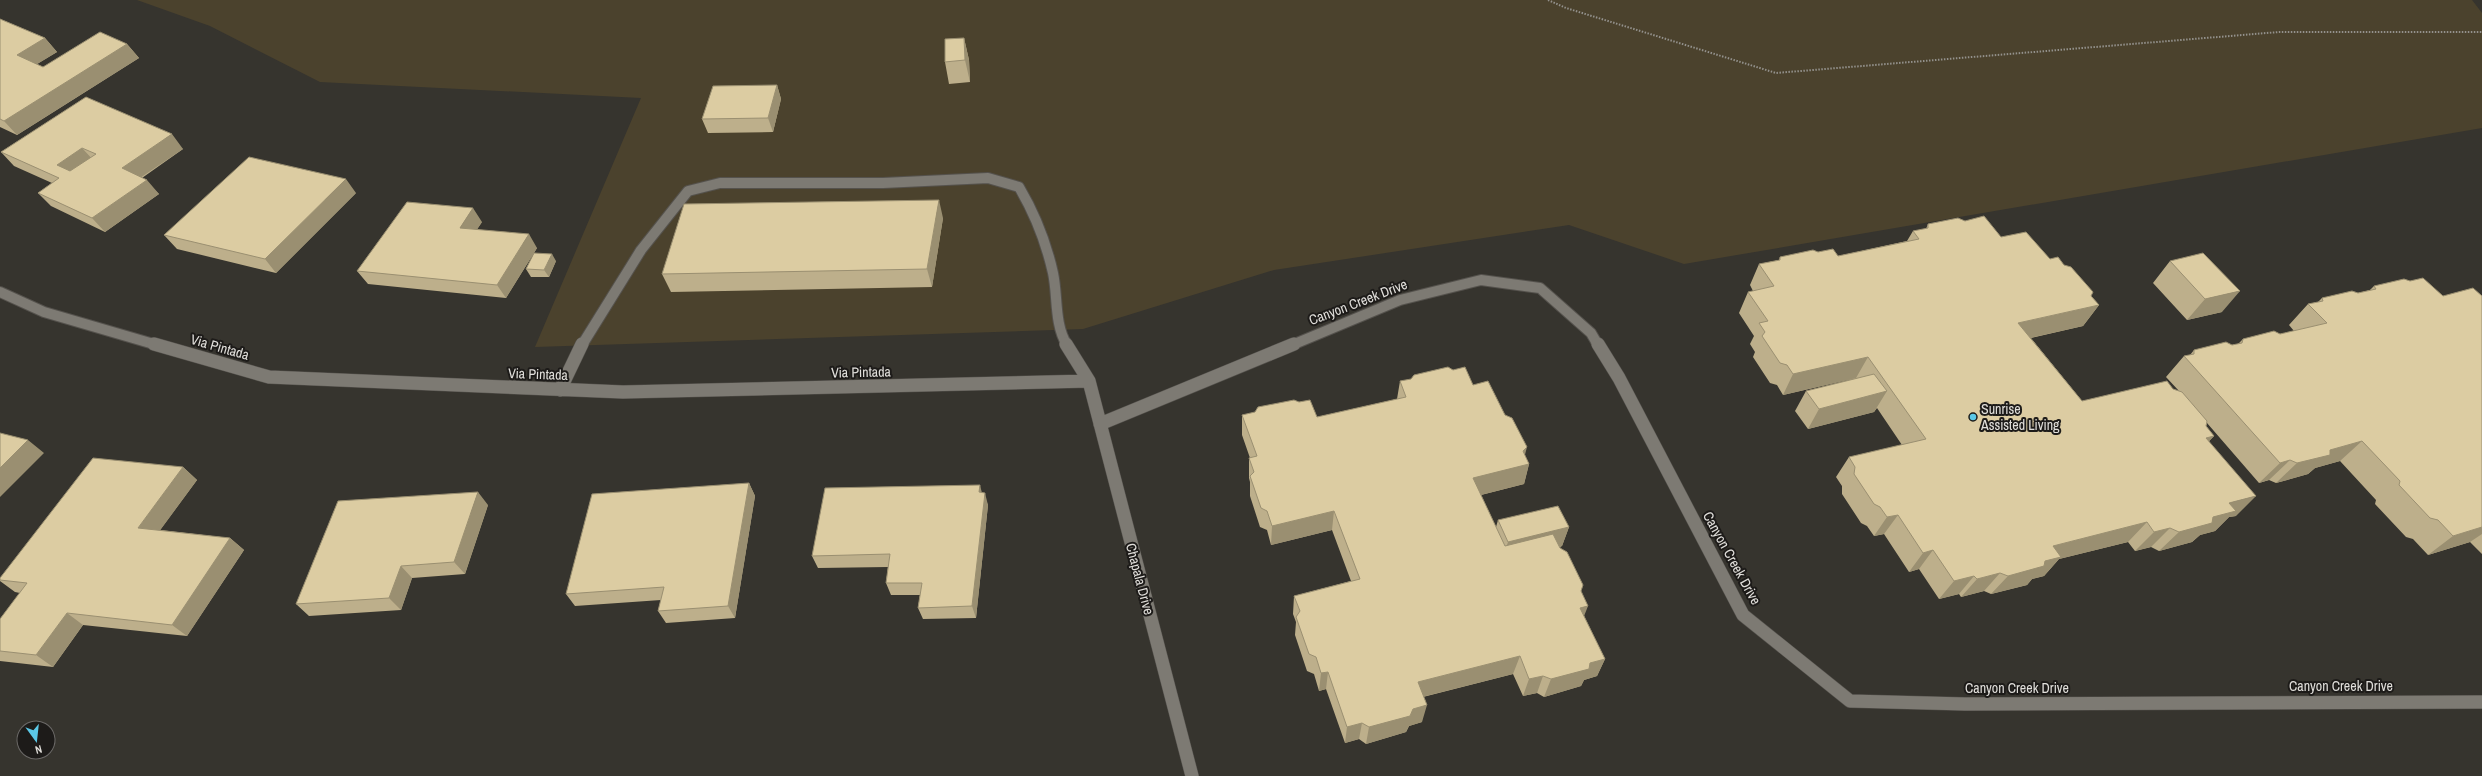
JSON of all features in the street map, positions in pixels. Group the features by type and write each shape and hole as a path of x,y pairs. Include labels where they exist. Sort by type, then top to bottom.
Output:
{"street":[{"name":"Chapala Drive","path":"560,390 582,344 641,250 688,191 720,183 883,183 988,178 1019,187 1036,216 1053,274 1061,335 1089,382 1192,776"},
{"name":"Canyon Creek Drive","path":"1100,424 1400,300 1481,280 1540,288 1591,333 1619,378 1743,615 1850,701 1965,704 2482,702"},
{"name":"Via Pintada","path":"0,292 44,312 269,377 623,392 1089,382"}],"path":[{"path":"1548,0 1566,8 1776,73 2279,32 2482,32"}],"shaded area":[{"path":"137,0 2472,0 2482,13 2482,128 1684,264 1569,225 1274,270 1083,329 535,347 641,98 320,82 210,26"}],"building":[{"path":"0,19 45,38 17,55 43,67 100,32 127,44 4,121 0,119"},
{"path":"964,38 965,60 945,62 945,39"},
{"path":"777,85 768,118 702,119 713,86"},
{"path":"86,97 172,134 122,168 147,180 92,218 38,193 59,178 1,152","holes":["82,148 96,154 70,171 57,165"]},
{"path":"249,157 346,179 265,259 164,235"},
{"path":"939,200 927,269 662,274 684,204"},
{"path":"407,202 473,208 460,228 529,234 497,285 357,271"},
{"name":"Sunrise Assisted Living","path":"1984,216 2001,237 2026,232 2050,259 2058,257 2064,265 2071,267 2093,292 2091,296 2099,305 2018,323 2082,401 2167,381 2173,389 2182,392 2207,421 2206,426 2214,436 2206,438 2256,496 2229,503 2236,511 2213,517 2212,523 2179,532 2170,528 2154,532 2147,522 2053,546 2061,557 2045,561 2044,566 2008,576 2000,573 1977,579 1974,576 1954,581 1933,550 1923,553 1898,515 1887,517 1880,507 1874,504 1854,474 1855,467 1849,457 1926,439 1868,357 1793,374 1787,365 1780,363 1762,336 1765,332 1759,323 1768,321 1748,292 1774,286 1759,264 1780,260 1780,257 1813,250 1818,252 1833,249 1838,256 1919,239 1913,231 1928,228 1928,224 1958,218 1965,221"},
{"path":"534,253 552,254 544,270 526,269"},
{"path":"2203,253 2240,291 2205,299 2170,261"},
{"path":"2423,278 2443,296 2473,288 2482,296 2482,527 2453,536 2438,520 2430,518 2399,485 2400,481 2362,441 2330,450 2330,455 2297,463 2290,460 2280,463 2184,356 2194,354 2194,350 2226,342 2232,345 2242,343 2243,339 2274,331 2280,334 2327,323 2308,304 2323,301 2322,298 2352,291 2358,293 2376,289 2374,286 2404,279 2410,281"},
{"path":"1448,367 1453,370 1465,367 1473,385 1488,381 1505,415 1512,418 1527,447 1523,451 1529,464 1473,478 1505,546 1553,534 1560,548 1567,552 1583,585 1581,591 1588,606 1580,608 1605,659 1590,663 1589,669 1551,679 1543,676 1529,679 1520,656 1418,682 1427,705 1413,709 1410,716 1369,727 1362,723 1347,727 1328,672 1321,673 1316,657 1309,654 1296,617 1300,611 1294,596 1360,579 1334,511 1272,526 1267,511 1261,508 1250,476 1254,472 1249,458 1257,456 1242,415 1255,412 1258,407 1294,400 1299,402 1310,400 1317,417 1406,397 1400,381 1411,379 1414,375"},
{"path":"1874,374 1887,391 1819,409 1806,391"},
{"path":"0,433 28,440 0,468"},
{"path":"93,458 183,467 138,528 230,538 172,625 67,613 36,655 0,651 0,619 27,583 0,580 0,578"},
{"path":"749,483 728,606 658,611 664,587 566,594 592,494"},
{"path":"980,485 979,492 985,493 972,606 918,608 922,583 886,583 890,554 812,556 825,488"},
{"path":"478,492 454,562 401,566 389,598 296,604 338,501"},
{"path":"1558,506 1569,527 1508,542 1498,520"}],"place":[{"name":"Sunrise Assisted Living","path":"1973,417"}]}
